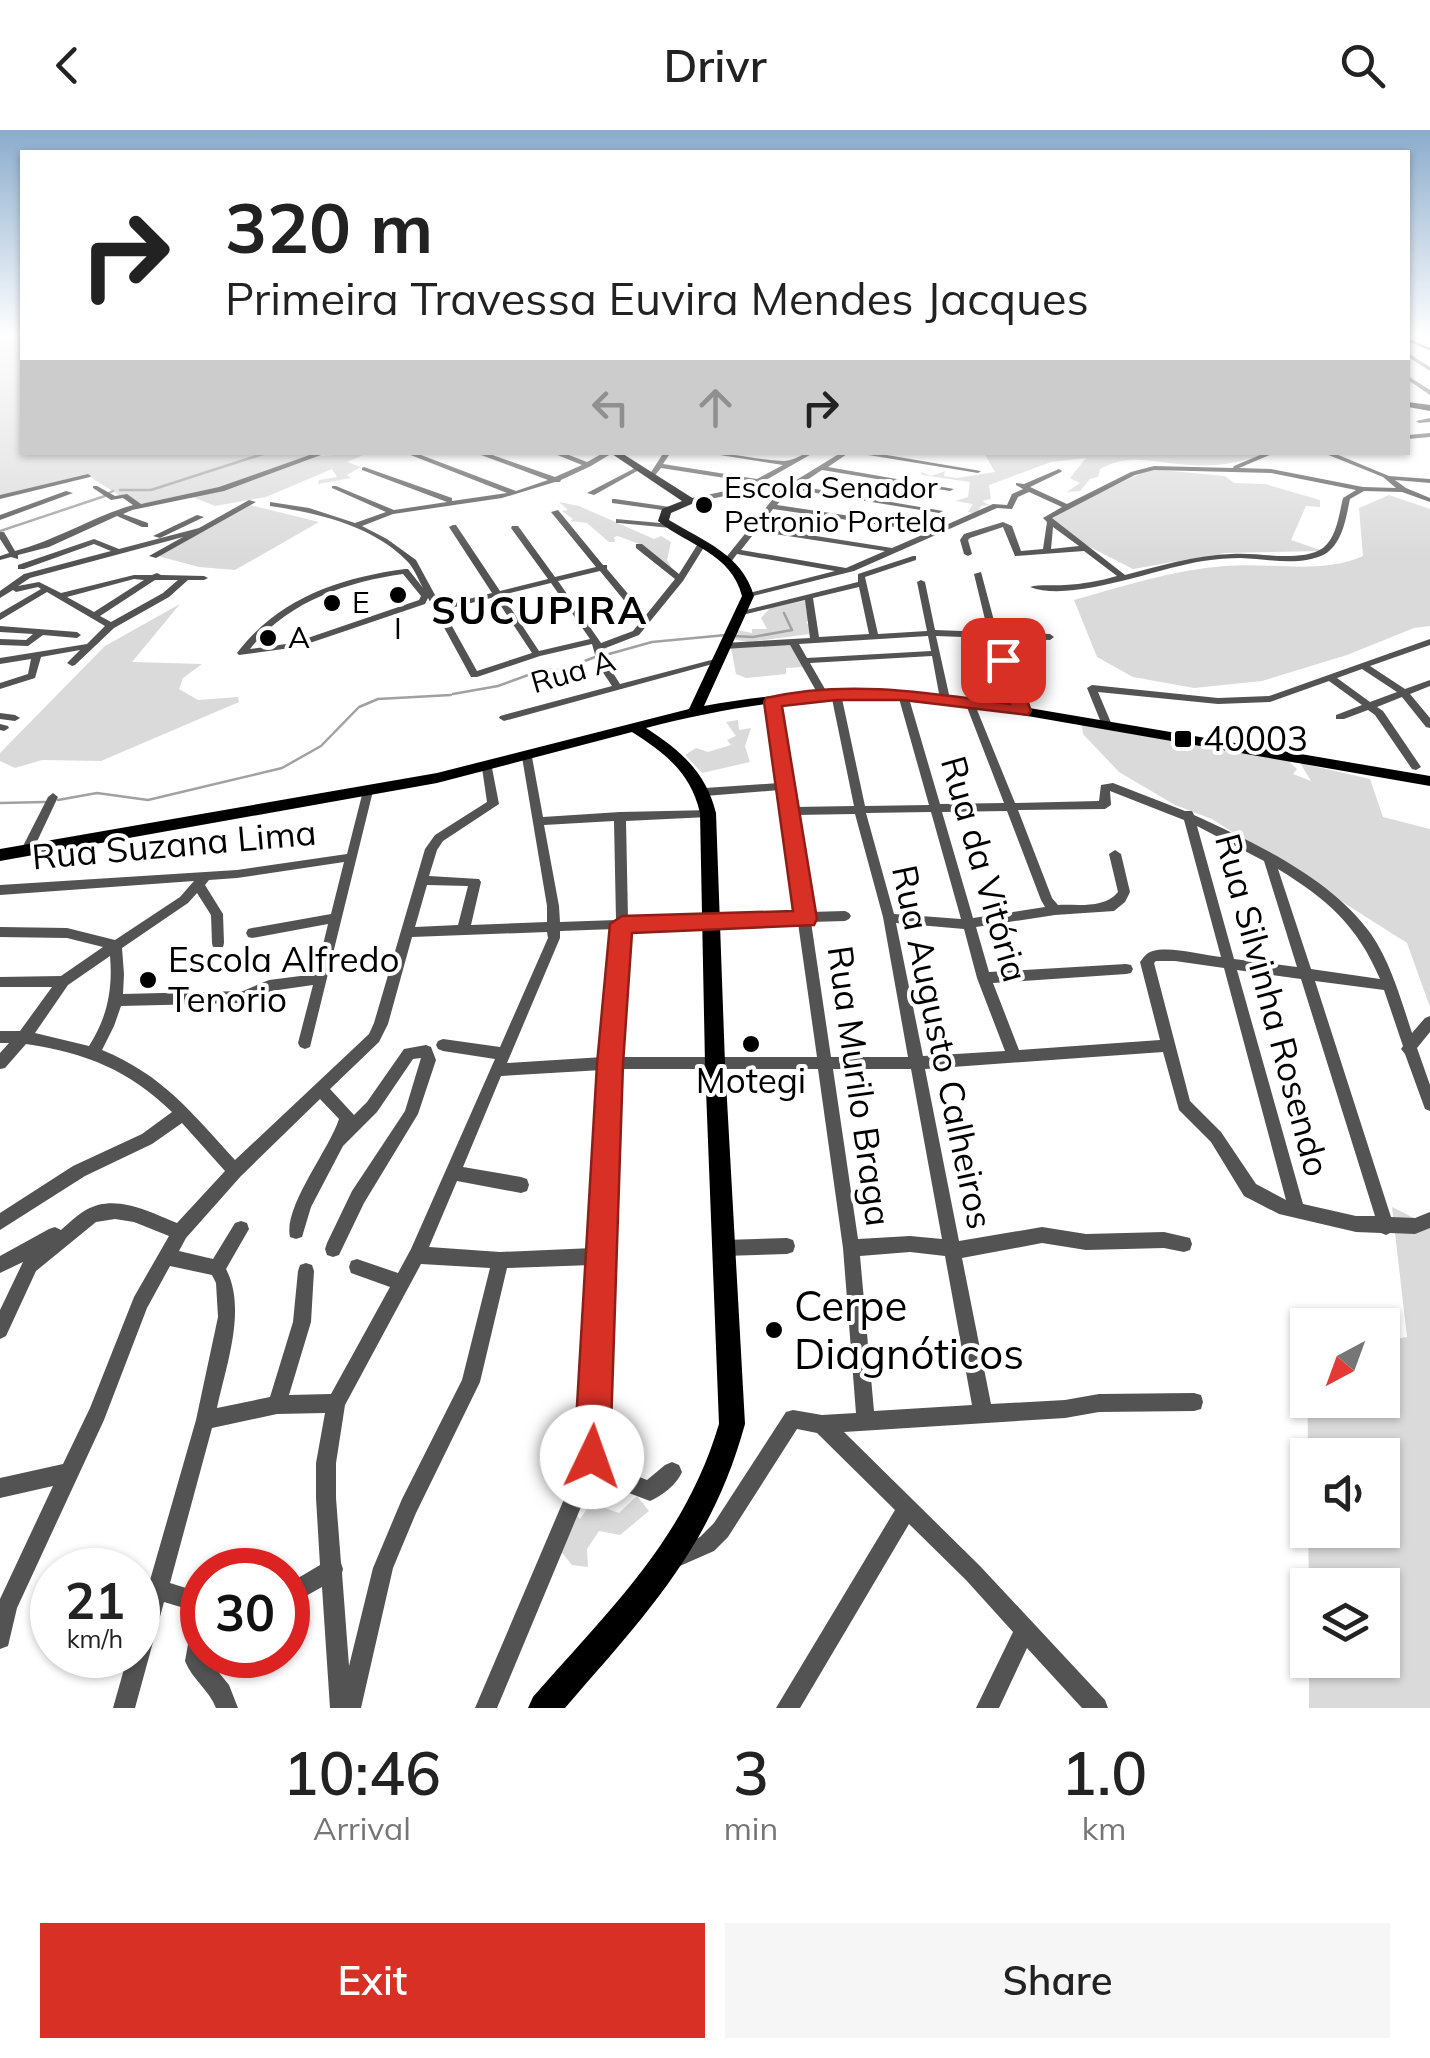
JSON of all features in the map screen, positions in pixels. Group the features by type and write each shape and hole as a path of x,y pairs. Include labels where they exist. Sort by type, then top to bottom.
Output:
{"main road":[{"path":"617,455 690,501"},
{"path":"690,501 670,509 662,518 702,544 732,556 748,596 715,662 696,712"},
{"path":"0,855 487,768 696,712 830,695 903,695 970,702 1430,781"},
{"path":"544,1708 671,1559 717,1478 732,1424 707,803 696,776 674,754 635,728"}],"street":[{"path":"1419,421 1430,420"},
{"path":"0,558 46,545 138,505 263,477 318,455"},
{"path":"414,455 515,493"},
{"path":"485,455 558,480"},
{"path":"561,455 589,465"},
{"path":"357,526 390,512 515,493 558,480 607,455"},
{"path":"651,477 666,455"},
{"path":"726,455 792,464"},
{"path":"690,501 738,491 807,455"},
{"path":"844,455 790,488 732,556 849,570 862,580 874,637"},
{"path":"870,455 978,471"},
{"path":"1229,470 1266,455"},
{"path":"1331,455 1430,500"},
{"path":"660,466 760,482"},
{"path":"591,493 638,468"},
{"path":"820,468 950,489"},
{"path":"364,470 456,502"},
{"path":"1047,552 1049,516 1142,470 1287,473 1363,489 1404,490"},
{"path":"748,596 849,570 996,506 1009,507 1024,487 1058,471"},
{"path":"777,473 801,479"},
{"path":"0,497 88,476"},
{"path":"1388,478 1430,481"},
{"path":"1332,484 1347,498"},
{"path":"96,487 114,498 124,496 138,505"},
{"path":"334,487 390,512"},
{"path":"1024,487 1068,508"},
{"path":"790,488 939,511"},
{"path":"1034,587 1062,588 1202,558 1321,552 1333,540 1347,498 1363,489"},
{"path":"0,518 69,493"},
{"path":"137,547 200,517 177,498"},
{"path":"616,501 670,509"},
{"path":"153,556 252,502"},
{"path":"274,504 357,526 411,562 474,676 537,654 631,636 680,579 702,544"},
{"path":"771,506 939,532"},
{"path":"555,512 604,566 646,621"},
{"path":"115,513 145,525"},
{"path":"619,521 671,526"},
{"path":"1050,523 1122,576"},
{"path":"968,554 964,540 967,536 1004,524 1018,554 1086,548"},
{"path":"454,527 537,654"},
{"path":"951,527 967,536"},
{"path":"514,528 598,644 603,665 616,686"},
{"path":"752,528 893,551"},
{"path":"24,572 66,566 199,530"},
{"path":"1,534 24,572"},
{"path":"3,592 24,572 94,541 119,552"},
{"path":"639,546 680,579"},
{"path":"742,612 808,598 913,558"},
{"path":"439,609 604,566"},
{"path":"404,570 424,596 414,605 295,645 243,654 251,640 275,617 350,582 404,570"},
{"path":"978,574 994,635 1022,711"},
{"path":"93,617 157,576"},
{"path":"72,664 112,626 166,595 187,577"},
{"path":"60,596 134,578 204,578"},
{"path":"921,582 946,699"},
{"path":"3,592 35,584 112,626"},
{"path":"0,617 47,589"},
{"path":"808,598 815,640"},
{"path":"0,630 77,635"},
{"path":"729,638 793,642 934,633 1050,638"},
{"path":"0,642 28,643 39,634"},
{"name":"Rua Augusto Calheiros","path":"793,642 830,695 889,918 983,1413"},
{"path":"1107,725 1092,688 1256,701 1430,642"},
{"path":"0,661 90,646"},
{"path":"805,661 937,653"},
{"path":"0,686 34,674 37,654"},
{"name":"Rua A","path":"504,718 715,662"},
{"path":"1363,666 1404,692 1430,725"},
{"path":"1331,678 1371,704 1416,767"},
{"path":"1340,716 1430,684"},
{"name":"Rua da Vitória","path":"903,695 984,978 1015,1057"},
{"name":"Rua Murilo Braga","path":"773,702 851,1248 866,1422"},
{"path":"970,702 1055,910"},
{"path":"0,716 15,718"},
{"path":"341,1708 326,1463 336,1403 417,1255 547,956 556,926 527,757"},
{"path":"0,1638 4,1611 70,1472 140,1303 165,1256 180,1232 235,1171 374,1038 432,849 439,838 493,804 487,768"},
{"path":"540,821 620,816 786,786"},
{"path":"790,811 1104,805 1105,788 1113,787 1188,814 1270,860 1344,910 1368,941 1430,1104"},
{"path":"305,1044 368,791"},
{"path":"28,850 50,803"},
{"name":"Rua Silvinha Rosendo","path":"1188,814 1297,1211"},
{"path":"486,1708 592,1457 610,1064 622,924 620,816"},
{"path":"889,918 969,923 1055,910 1099,911 1117,905 1124,884 1115,854"},
{"name":"Rua Suzana Lima","path":"0,890 202,881 352,857"},
{"path":"1270,860 1386,1227"},
{"path":"423,880 475,882 464,928"},
{"path":"0,1063 25,1036 63,981 202,881"},
{"name":"Rua Suzana Lima","path":"202,881 217,914 218,943"},
{"path":"409,932 845,916"},
{"path":"252,932 336,918"},
{"path":"0,932 67,934 114,945"},
{"path":"94,1052 110,1026 118,1000 114,945"},
{"path":"1386,985 1229,961 1153,956 1148,970 1180,1094 1216,1138 1250,1190 1297,1211 1386,1227 1414,1226 1430,1220"},
{"path":"984,978 1126,968"},
{"path":"118,1000 244,997 274,985 320,979"},
{"path":"0,982 63,981"},
{"path":"1408,1048 1430,1022"},
{"path":"0,1037 25,1036 94,1052 134,1069 183,1113 235,1171"},
{"path":"443,1046 502,1062 715,1064 917,1063 1168,1046"},
{"path":"333,1249 358,1196 411,1114 428,1060 426,1051 409,1053 372,1107 338,1141"},
{"path":"296,1231 304,1204 348,1119 320,1089"},
{"path":"0,1222 79,1171 147,1138 183,1113"},
{"path":"454,1173 521,1184"},
{"path":"0,1265 92,1214 134,1214 180,1232"},
{"path":"0,1330 30,1265 92,1214"},
{"path":"217,1268 242,1229"},
{"path":"851,1248 910,1244 955,1250 1042,1235 1086,1242 1164,1240 1184,1244"},
{"path":"724,1248 787,1246"},
{"path":"417,1255 500,1260 604,1256"},
{"path":"165,1256 217,1268"},
{"path":"350,1708 383,1568 409,1506 472,1382 500,1260"},
{"path":"357,1267 401,1283"},
{"path":"160,1575 205,1420 227,1316 224,1282 217,1268"},
{"path":"277,1405 302,1322 306,1271"},
{"path":"671,1559 706,1544 721,1530 788,1424 800,1418 822,1424 1099,1403 1194,1402"},
{"path":"205,1420 277,1405 336,1403"},
{"path":"822,1424 908,1507 1098,1708"},
{"path":"592,1457 638,1489 650,1491 672,1472"},
{"path":"0,1488 70,1472"},
{"path":"787,1708 908,1507"},
{"path":"310,1583 333,1569"},
{"path":"987,1708 1026,1630"},
{"path":"124,1708 132,1678"},
{"path":"208,1678 227,1708"}],"shaded area":[{"path":"0,411 20,411 20,455 363,455 347,462 361,467 347,475 351,478 318,484 319,480 337,477 332,469 266,497 215,506 190,496 135,505 87,475 0,497"},
{"path":"985,455 1260,455 1209,465 1122,461 1100,469 1098,477 1090,479 1080,491 1067,492 1080,483 1070,478 1086,458 1051,462 989,485 991,499 982,501 989,505 981,506 977,514 968,512 973,504 955,501 968,497 970,482 922,475 921,472 931,476 945,471 944,476 957,478 995,472"},
{"path":"1150,469 1225,476 1234,483 1265,484 1320,500 1320,507 1306,506 1291,540 1323,551 1225,553 1133,569 1084,544 1047,518"},
{"path":"1389,495 1430,509 1430,626 1414,628 1347,655 1262,681 1194,688 1133,677 1097,657 1074,600 1206,568 1347,562 1363,556 1359,508"},
{"path":"559,502 579,506 654,539 661,536 671,542 667,560 672,568 642,545 618,536 614,537 615,542 609,542 587,523 570,521 573,519 562,511 568,510"},
{"path":"250,505 319,522 235,570 199,567 158,556"},
{"path":"808,600 806,611 814,614 806,623 811,625 810,634 748,642 732,639 737,630 752,633 752,629 767,629 761,618 770,608"},
{"path":"180,604 132,662 202,664 183,678 179,689 198,700 238,697 239,702 101,761 42,760 15,768 0,761 0,753 105,646"},
{"path":"788,642 804,667 786,668 786,674 746,678 736,674 731,648"},
{"path":"738,720 739,730 751,728 745,746 750,762 702,773 685,755 696,748 708,752 731,745 727,740 736,736 726,722"},
{"path":"1082,725 1289,761 1297,769 1293,774 1311,781 1300,763 1370,779 1383,817 1430,829 1430,1007 1407,943 1212,819 1175,805 1119,772 1083,734"},
{"path":"1392,1207 1430,1226 1430,1708 1309,1708 1309,1678 1400,1678 1400,1568 1309,1568 1308,1548 1400,1548 1400,1438 1308,1438 1308,1418 1400,1418 1400,1338 1407,1337"},
{"path":"637,1496 649,1511 620,1535 599,1531 587,1549 588,1567 572,1565 559,1549 574,1512 580,1519 591,1503 619,1513"}],"waterway":[{"path":"120,490 151,490 260,455"},
{"path":"109,493 113,491"},
{"path":"0,531 105,496"},
{"path":"733,636 753,637 792,630 784,613"},
{"path":"609,654 652,642 726,635"},
{"path":"453,694 498,686 542,670 562,670 595,657"},
{"path":"58,800 97,793 148,800 282,768 321,746 359,707 378,699 451,695"},
{"path":"0,803 45,802"}],"place":[{"name":"Escola Senador Petronio Portela","path":"704,505"},
{"name":"I","path":"398,595"},
{"name":"E","path":"332,603"},
{"name":"A","path":"268,638"},
{"name":"40003","path":"1183,739"},
{"name":"Escola Alfredo Tenorio","path":"148,980"},
{"name":"Motegi","path":"751,1044"},
{"name":"Cerpe Diagnóticos","path":"774,1330"}],"district":[{"name":"SUCUPIRA","path":"540,611"}],"route":[{"path":"592,1457 610,1064 622,924 806,919 773,702 836,694 903,695 1022,711 1003,660"}]}
